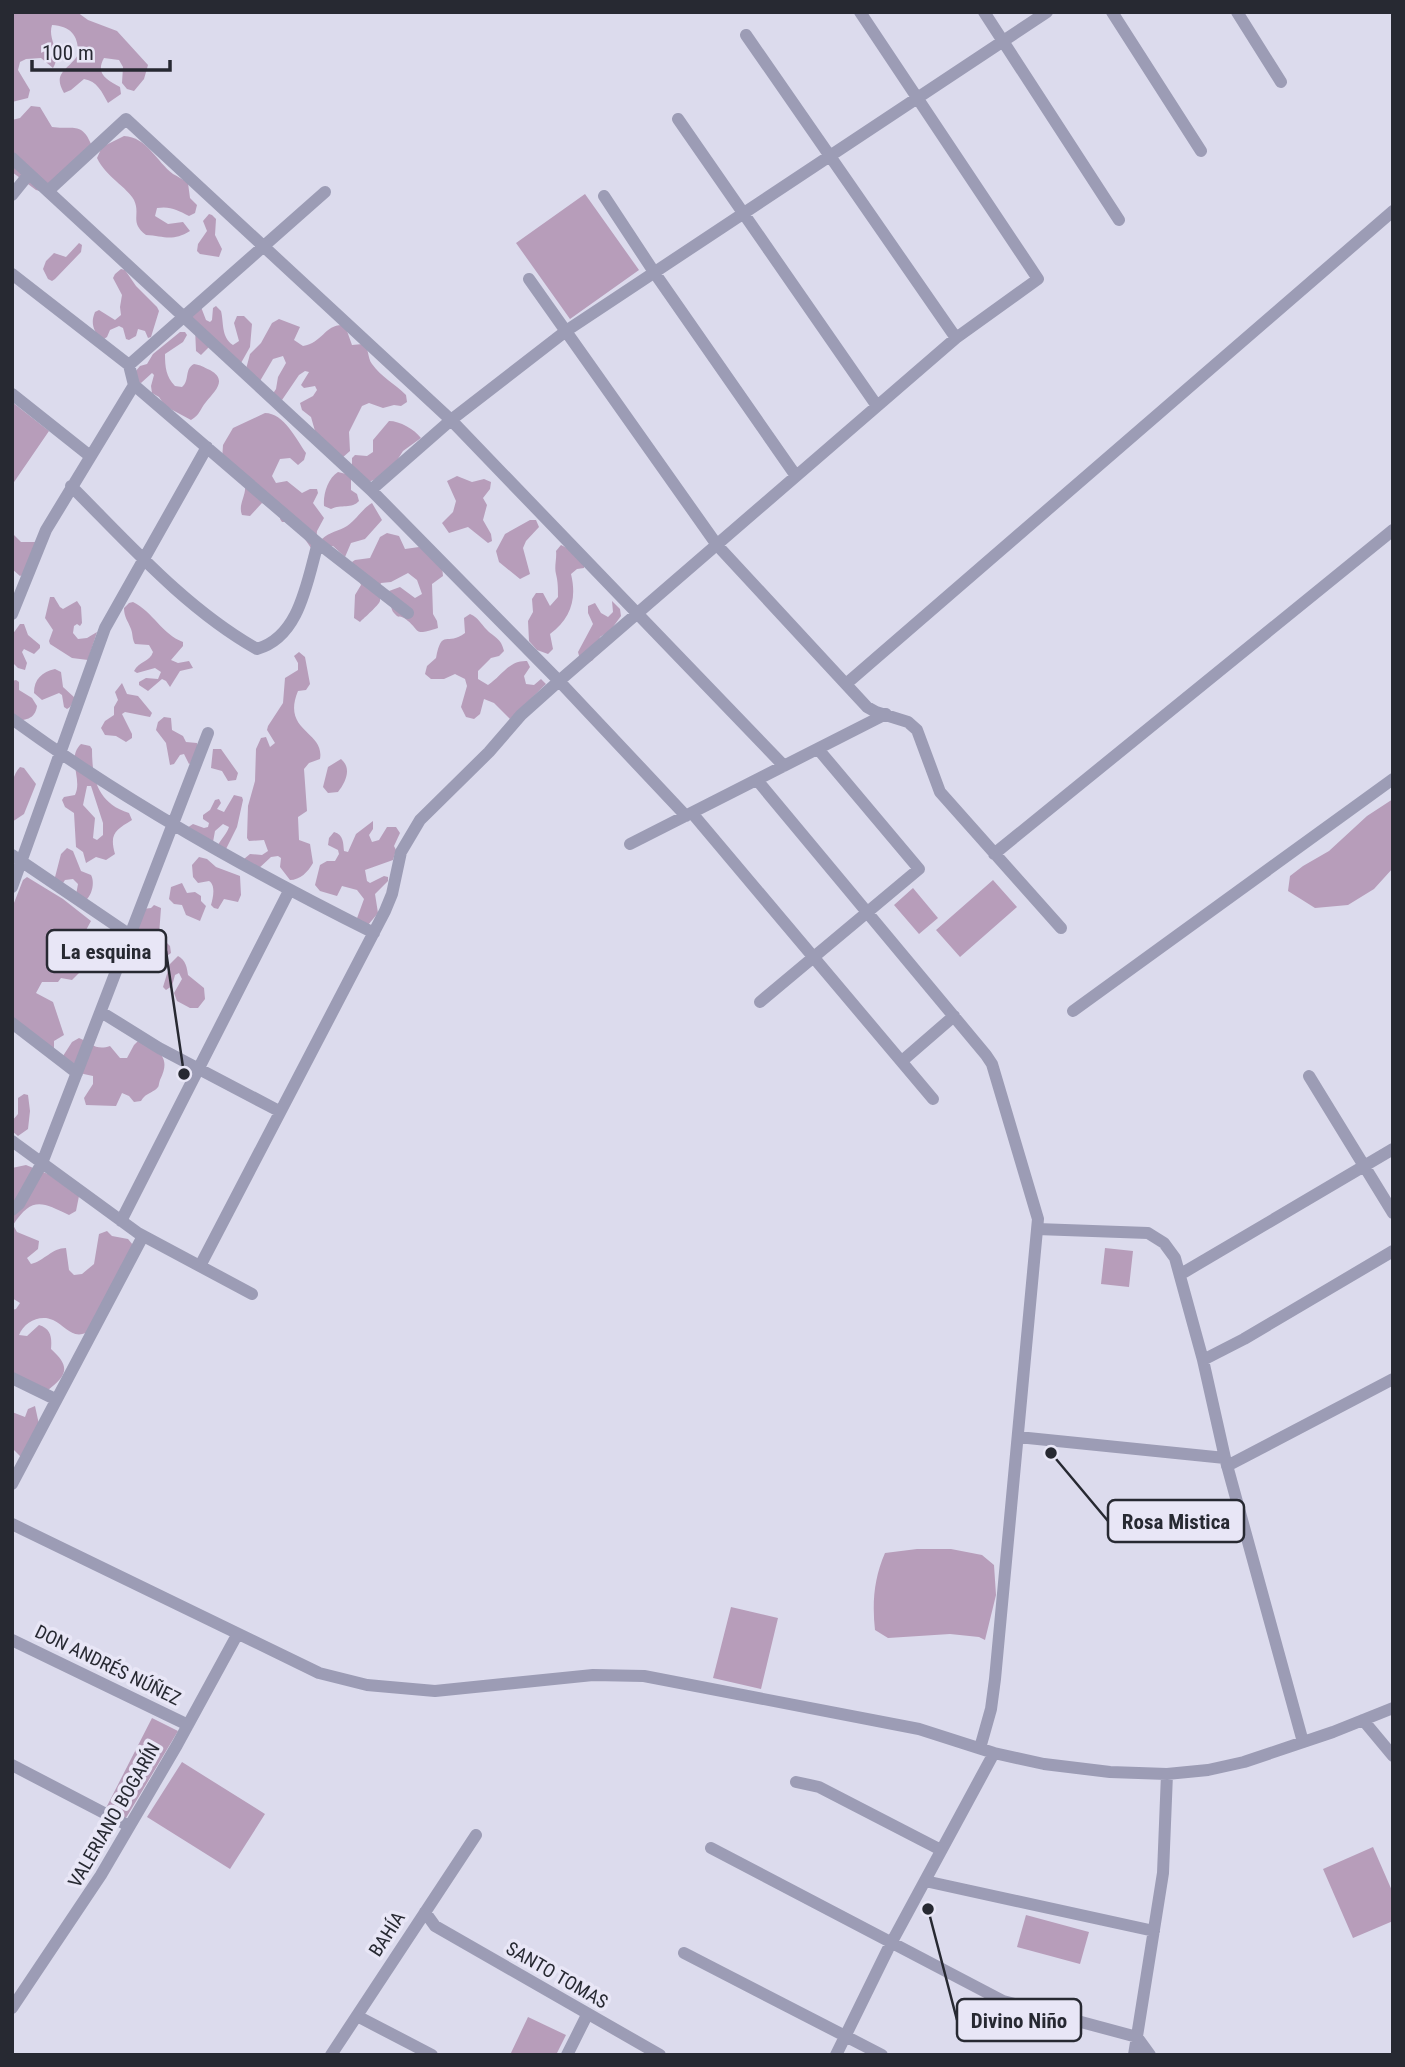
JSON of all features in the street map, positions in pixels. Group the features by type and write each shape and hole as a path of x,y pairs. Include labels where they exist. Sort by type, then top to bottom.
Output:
{"street":[{"path":"200,1266 374,933 392,894 405,843 420,820 489,752 521,715 559,681 956,338 1038,279 860,12"},
{"path":"984,12 1119,220"},
{"path":"371,490 451,420 566,331 1047,12"},
{"path":"1112,12 1201,151"},
{"path":"1237,12 1281,82"},
{"path":"746,35 956,338"},
{"path":"48,191 126,119 451,420 783,766"},
{"path":"678,119 877,406"},
{"path":"12,158 371,490 559,681 689,815 814,957 933,1099"},
{"path":"12,195 29,174"},
{"path":"129,365 325,192"},
{"path":"604,196 796,476"},
{"path":"846,684 1393,211"},
{"path":"12,274 129,365 134,385 318,543 408,613"},
{"path":"529,279 717,545 871,710 908,722 917,730 940,792 1061,928"},
{"path":"12,614 46,530 134,385"},
{"path":"12,394 90,456"},
{"path":"12,887 17,859 60,754 105,628 206,447"},
{"path":"71,486 144,559 217,624 257,649 268,646 282,634 297,614 318,543"},
{"path":"995,854 1393,530"},
{"path":"630,844 886,714"},
{"path":"12,719 60,754 172,826 289,891 374,933"},
{"path":"12,1210 19,1204 42,1163 208,733"},
{"path":"760,1002 919,869 818,749"},
{"path":"1073,1011 1393,779"},
{"path":"757,780 992,1065 1038,1219 995,1679 991,1709 980,1748"},
{"path":"17,859 130,935"},
{"path":"121,1221 289,891"},
{"path":"100,1012 199,1070 279,1111"},
{"path":"902,1062 954,1016"},
{"path":"12,1023 77,1073"},
{"path":"1309,1076 1393,1213"},
{"path":"12,1141 143,1236 252,1294"},
{"path":"1181,1275 1393,1149"},
{"path":"1037,1229 1149,1233 1169,1249 1175,1258 1203,1360 1226,1462 1303,1742"},
{"path":"12,1484 143,1236"},
{"path":"1203,1360 1244,1339 1393,1251"},
{"path":"12,1378 55,1399"},
{"path":"1018,1437 1226,1462 1393,1379"},
{"path":"12,1524 237,1635 319,1672 367,1685 435,1691 593,1675 627,1675 684,1683 919,1729 1044,1764 1167,1774 1227,1767 1393,1708"},
{"name":"VALERIANO BOGARÍN","path":"12,2008 86,1901 237,1635"},
{"name":"DON ANDRÉS NÚÑEZ","path":"12,1640 187,1725"},
{"path":"1363,1720 1393,1756"},
{"path":"836,2055 891,1943 994,1752"},
{"path":"12,1765 129,1826"},
{"path":"1134,2055 1163,1873 1167,1774"},
{"path":"796,1783 819,1787 941,1850"},
{"name":"BAHÍA","path":"331,2055 476,1835"},
{"path":"711,1848 1003,2001 1137,2037 1150,2055"},
{"path":"925,1881 1154,1931"},
{"name":"SANTO TOMAS","path":"425,1912 435,1926 660,2055"},
{"path":"412,1932 435,1926"},
{"path":"684,1952 882,2055"},
{"path":"567,2055 587,2015"},
{"path":"357,2016 432,2055"}],"shaded area":[{"path":"12,12 77,12 88,20 117,31 148,65 144,79 134,91 127,89 122,83 123,67 119,60 104,58 102,72 107,79 120,87 121,94 108,103 96,85 84,79 64,93 61,76 78,55 77,42 69,30 52,25 51,36 56,52 53,68 41,58 20,62 18,70 30,90 28,98 12,102"},
{"path":"31,106 40,107 52,127 80,129 91,144 44,192 36,190 12,172 12,120 20,118"},
{"path":"124,136 132,137 145,145 167,169 188,183 190,198 197,205 195,213 189,216 174,209 157,208 155,216 168,224 183,222 190,231 178,236 163,237 146,235 138,226 134,200 97,158 102,147"},
{"path":"585,194 639,270 570,319 516,243"},
{"path":"209,214 216,219 215,235 222,249 219,257 200,254 197,251 198,244 207,231 203,221"},
{"path":"79,243 82,245 81,252 55,279 48,279 43,269 46,261 54,253 66,257"},
{"path":"121,269 125,270 159,311 151,337 148,338 145,331 138,329 136,336 126,339 123,328 119,326 110,330 107,337 101,341 93,327 95,312 99,310 115,320 121,315 122,295 113,278"},
{"path":"216,306 221,311 226,338 233,345 239,341 234,323 237,316 244,316 252,324 250,347 241,363 209,347 201,355 196,351 191,314 201,307 206,320 210,322 213,308"},
{"path":"279,319 300,327 294,340 303,346 315,341 331,328 342,325 352,345 363,344 376,369 406,395 407,402 401,406 383,408 369,403 362,406 349,432 350,451 342,458 315,431 311,417 302,410 300,403 313,396 317,390 315,386 304,388 301,385 309,372 305,371 299,375 282,400 272,395 286,363 283,356 273,359 260,381 246,369 250,354 261,343 272,323"},
{"path":"180,332 187,335 183,342 165,354 167,372 172,383 182,387 189,369 194,364 210,370 219,382 216,390 191,420 165,406 159,397 152,393 152,373 141,383 138,382 135,372"},
{"path":"12,402 49,431 12,485"},
{"path":"265,413 284,422 306,453 304,460 298,465 290,458 280,459 272,476 276,483 287,481 302,493 317,489 313,503 324,518 317,531 316,543 311,548 293,522 282,522 282,511 262,503 250,516 242,515 245,485 222,460 223,445 233,428"},
{"path":"389,421 407,426 421,438 403,451 392,468 369,482 352,467 352,458 355,455 367,456 373,452 373,440"},
{"path":"338,472 351,479 351,490 357,494 359,501 353,505 331,509 324,506 324,496 329,482"},
{"path":"457,476 472,482 484,479 491,482 490,489 483,498 487,505 483,520 492,541 488,543 468,527 449,533 442,523 453,512 456,501 447,481"},
{"path":"372,503 382,520 365,539 351,543 345,557 322,539 347,526"},
{"path":"530,520 536,520 539,527 523,548 530,574 520,579 499,562 496,551 505,534"},
{"path":"12,526 13,534 21,542 37,542 24,574 20,576 12,569"},
{"path":"387,533 399,536 405,549 419,547 441,557 443,576 432,584 433,614 438,628 420,632 393,611 389,591 400,587 415,598 422,594 417,580 408,573 391,582 381,583 379,603 360,622 354,618 355,595 361,585 352,562 370,558 380,537"},
{"path":"561,545 584,564 584,568 571,574 571,607 563,621 550,634 553,649 548,654 537,650 529,641 528,621 533,612 532,599 536,593 543,593 550,606 558,597 555,568 556,551"},
{"path":"50,597 54,597 63,609 77,601 81,607 82,623 80,626 74,626 73,633 78,639 87,638 97,632 88,660 72,658 50,644 53,630 45,618"},
{"path":"612,601 620,609 621,616 610,631 600,637 593,660 584,665 578,652 593,624 588,606 595,603 601,613 608,617 613,612"},
{"path":"133,602 169,634 183,642 183,646 171,660 178,663 189,661 193,668 180,671 170,687 162,679 148,691 139,685 139,682 146,678 158,679 161,672 155,668 137,673 134,671 153,652 149,645 134,642 124,608"},
{"path":"470,614 499,641 504,651 491,658 478,671 478,679 488,685 510,666 527,661 530,667 524,676 526,684 534,685 541,679 546,684 510,719 494,703 484,699 480,714 474,719 466,717 461,707 467,686 465,679 455,674 444,679 431,679 425,674 427,666 436,658 443,640 465,633 464,618"},
{"path":"20,624 24,624 28,635 40,645 34,654 24,649 22,652 27,663 25,670 12,662 12,635"},
{"path":"299,652 305,657 310,684 306,690 298,691 294,705 295,715 316,742 320,759 309,763 304,769 307,811 298,817 299,840 310,844 313,863 303,875 290,880 280,867 281,858 278,856 271,857 257,870 244,859 250,854 262,855 268,851 264,840 249,841 247,838 248,806 255,781 256,749 261,738 266,737 270,747 275,743 267,730 268,726 283,703 285,678 298,670 294,656"},
{"path":"55,669 61,672 63,687 75,698 67,709 59,693 42,700 34,693 35,684 40,677"},
{"path":"12,681 19,682 19,690 32,698 37,706 32,717 12,721"},
{"path":"122,683 127,694 138,696 152,713 150,717 125,712 122,714 132,734 132,738 126,742 116,736 105,735 101,728 105,721 114,715 118,700 115,692"},
{"path":"164,717 171,718 172,730 183,736 186,742 197,743 196,755 189,764 184,754 170,765 166,743 156,730 158,722"},
{"path":"81,744 90,746 98,788 110,803 129,813 132,820 115,833 115,854 106,860 96,857 86,863 83,852 76,847 74,813 65,807 62,800 75,795 77,789 77,750","holes":["87,786 91,786 103,823 103,835 97,840 93,838 95,818 83,805"]},
{"path":"213,749 221,749 238,773 236,780 228,781 222,771 211,768"},
{"path":"341,759 347,771 345,780 338,792 328,793 323,787 328,767"},
{"path":"20,767 24,768 36,784 24,814 12,822 12,785"},
{"path":"234,795 242,797 243,800 237,827 225,851 217,847 229,827 223,824 215,831 213,842 187,828 193,824 208,827 209,823 203,819 203,815 210,810 215,800 219,799 221,803 217,809 224,812"},
{"path":"1393,799 1393,868 1374,889 1348,905 1315,908 1288,891 1290,876 1329,851 1367,816"},
{"path":"373,821 373,829 369,835 372,842 379,840 387,827 396,827 400,833 394,846 396,850 393,860 365,870 370,883 384,876 388,877 388,881 375,894 378,913 368,925 356,921 364,899 357,890 342,886 337,896 320,891 315,885 320,865 335,861 339,854 338,850 328,845 334,832 341,837 344,851 348,852 356,834"},
{"path":"67,848 73,851 81,871 91,875 92,888 86,900 76,895 78,884 73,879 63,883 54,881 61,854"},
{"path":"199,857 240,876 241,895 238,902 224,899 218,909 211,905 213,885 209,881 198,883 193,877 192,865"},
{"path":"27,877 63,899 91,921 73,954 73,958 81,958 84,961 80,972 72,980 61,978 58,982 42,982 36,993 53,1002 64,1035 54,1041 54,1049 12,1020 12,908 23,880"},
{"path":"993,880 1017,907 960,957 936,930"},
{"path":"182,883 187,893 195,892 201,896 201,901 206,906 200,921 186,915 182,905 174,904 169,899 171,887"},
{"path":"913,888 938,918 919,934 894,905"},
{"path":"154,905 161,908 159,935 170,946 171,953 164,958 139,942 135,936 143,909"},
{"path":"178,956 187,967 188,975 204,988 205,999 198,1008 190,1008 177,1001 174,993 182,979 179,973 175,975 172,986 166,990 163,987 170,964"},
{"path":"79,1038 97,1047 110,1046 120,1058 127,1058 140,1039 157,1051 164,1060 158,1087 141,1101 134,1102 122,1093 116,1106 86,1105 84,1098 93,1084 93,1076 79,1073 63,1056 72,1042"},
{"path":"24,1094 28,1095 30,1111 28,1129 18,1136 12,1131 12,1121 18,1114 18,1098"},
{"path":"26,1165 48,1174 79,1196 76,1211 69,1215 38,1204 26,1209 13,1225 17,1232 39,1241 38,1249 27,1258 31,1264 56,1250 66,1248 69,1270 74,1275 82,1274 94,1264 99,1234 107,1231 112,1236 128,1239 133,1245 88,1332 73,1333 48,1318 33,1320 21,1330 19,1335 27,1336 39,1325 46,1329 50,1334 51,1349 64,1365 60,1380 48,1390 12,1374 12,1310 20,1303 12,1298 12,1168"},
{"path":"1105,1248 1133,1251 1129,1287 1101,1284"},
{"path":"35,1406 40,1429 23,1459 12,1448 12,1412 25,1417 28,1409"},
{"path":"951,1549 982,1555 994,1565 996,1595 985,1640 950,1634 888,1638 875,1630 875,1591 885,1553"},
{"path":"731,1607 778,1618 761,1689 713,1678"},
{"path":"152,1718 178,1731 126,1818 106,1808"},
{"path":"182,1762 265,1814 230,1869 147,1817"},
{"path":"1373,1847 1393,1893 1393,1921 1353,1938 1323,1869"},
{"path":"1026,1915 1089,1932 1080,1964 1017,1947"},
{"path":"528,2017 566,2035 556,2055 510,2055"}],"place":[{"name":"La esquina","path":"184,1074"},
{"name":"Rosa Mistica","path":"1051,1453"},
{"name":"Divino Niño","path":"928,1909"}]}
